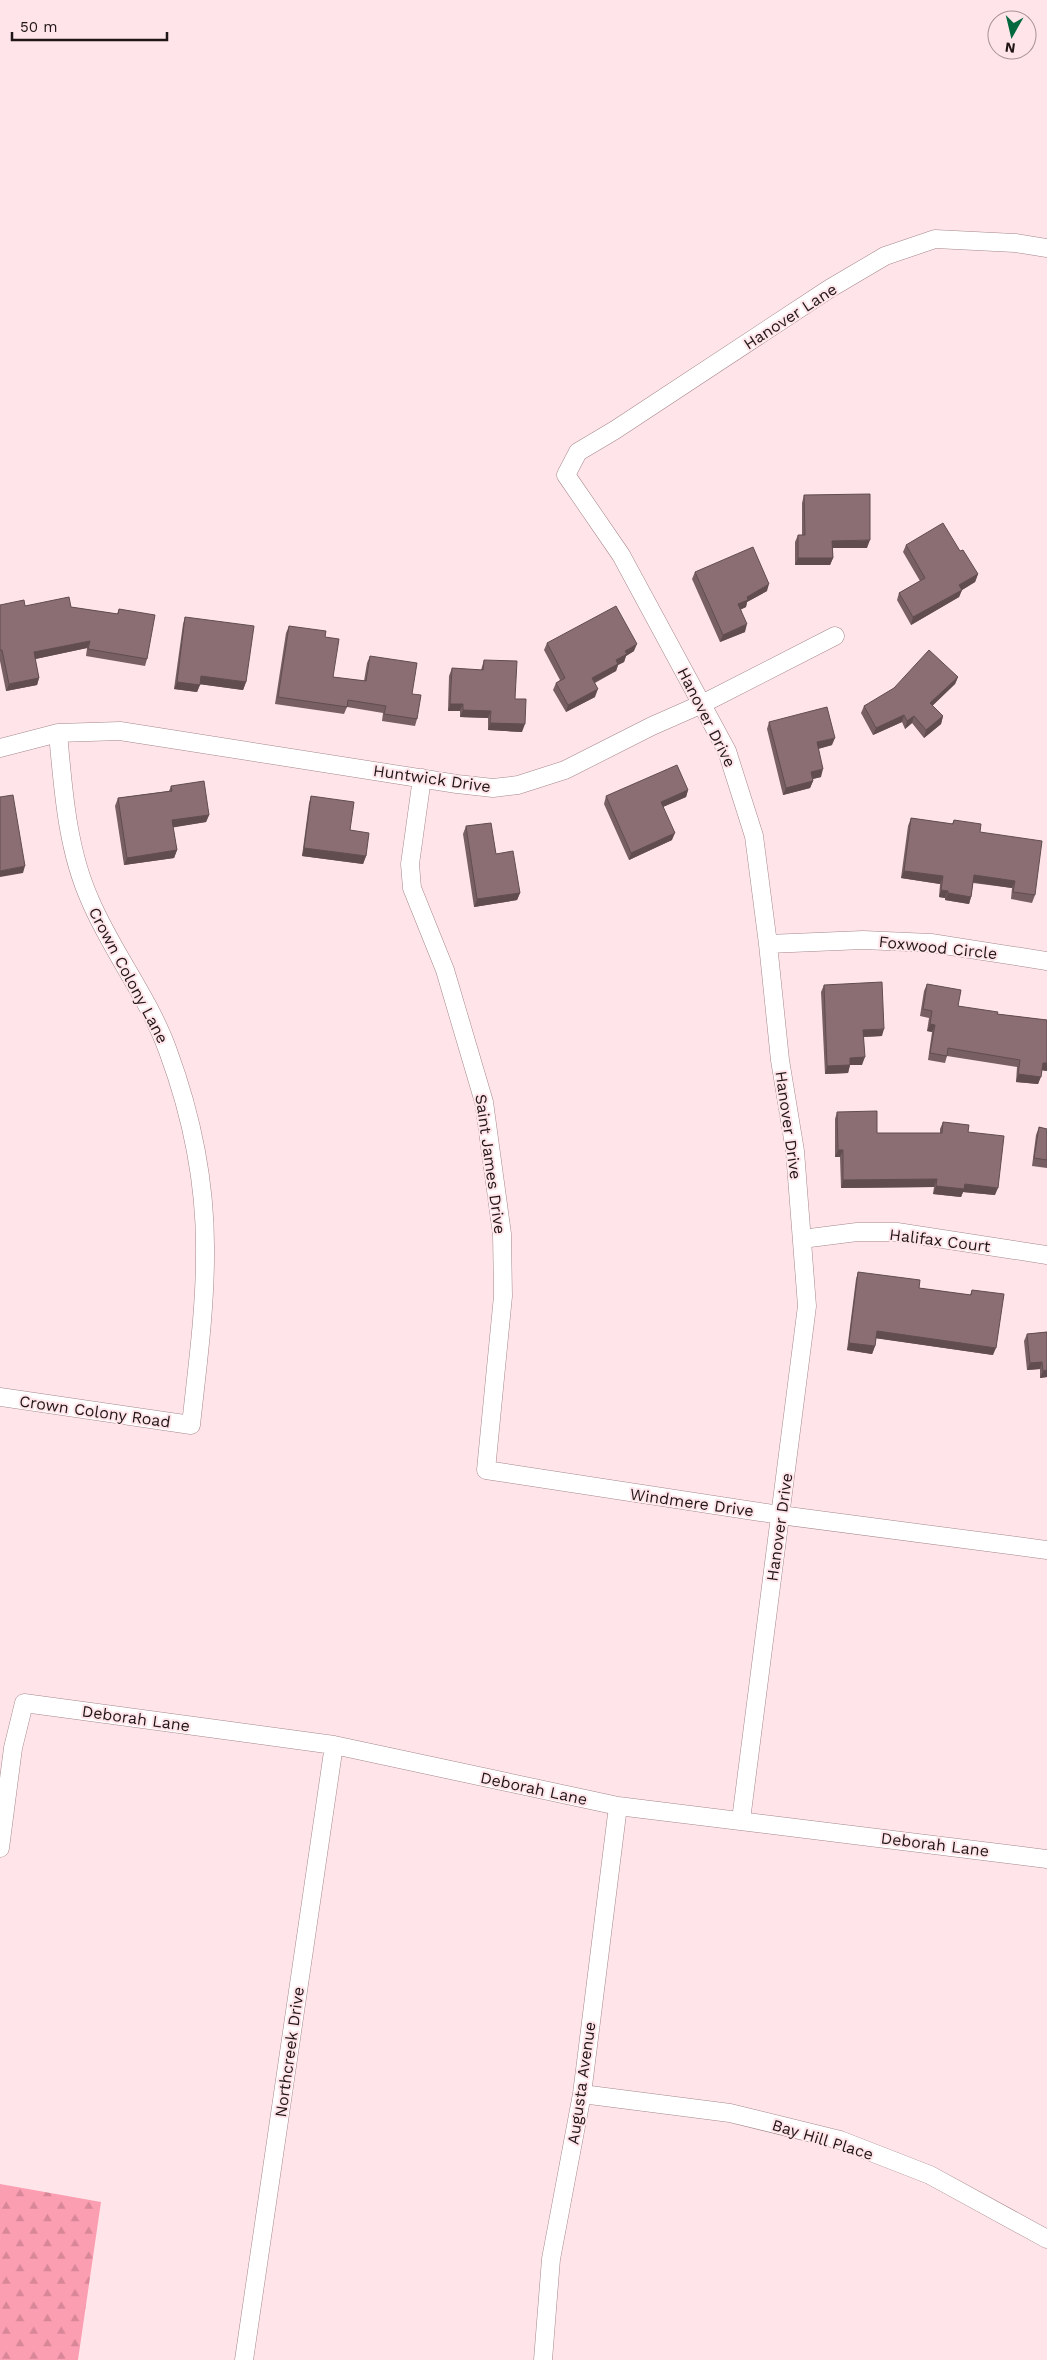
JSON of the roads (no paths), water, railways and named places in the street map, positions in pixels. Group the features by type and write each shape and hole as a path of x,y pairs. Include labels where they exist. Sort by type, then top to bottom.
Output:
{"street":[{"name":"Hanover Lane","path":"566,475 578,452 615,430 829,289 885,256 935,239 1015,243 1047,248"},
{"name":"Hanover Drive","path":"566,475 621,555 727,751 754,836 780,1060 795,1152 807,1306 741,1820"},
{"name":"Huntwick Drive","path":"0,748 58,733 120,731 493,788 518,786 565,770 652,726 702,704 835,636"},
{"name":"Crown Colony Lane","path":"58,733 68,819 81,876 100,922 150,1012 168,1050 180,1086 198,1163 205,1255 203,1302 191,1425"},
{"name":"Saint James Drive","path":"422,778 410,864 412,888 445,970 484,1102 502,1234 503,1296 486,1470"},
{"name":"Foxwood Circle","path":"768,944 863,940 931,943 1047,961"},
{"name":"Halifax Court","path":"802,1239 857,1232 897,1232 1047,1255"},
{"name":"Crown Colony Road","path":"0,1397 191,1425"},
{"name":"Windmere Drive","path":"486,1470 780,1515 1047,1550"},
{"name":"Deborah Lane","path":"0,1848 13,1748 24,1704 334,1745 618,1806 1047,1860"},
{"name":"Northcreek Drive","path":"244,2360 334,1745"},
{"name":"Augusta Avenue","path":"543,2360 551,2259 582,2094 618,1806"},
{"name":"Bay Hill Place","path":"582,2094 730,2113 840,2140 930,2175 1047,2239"}]}
